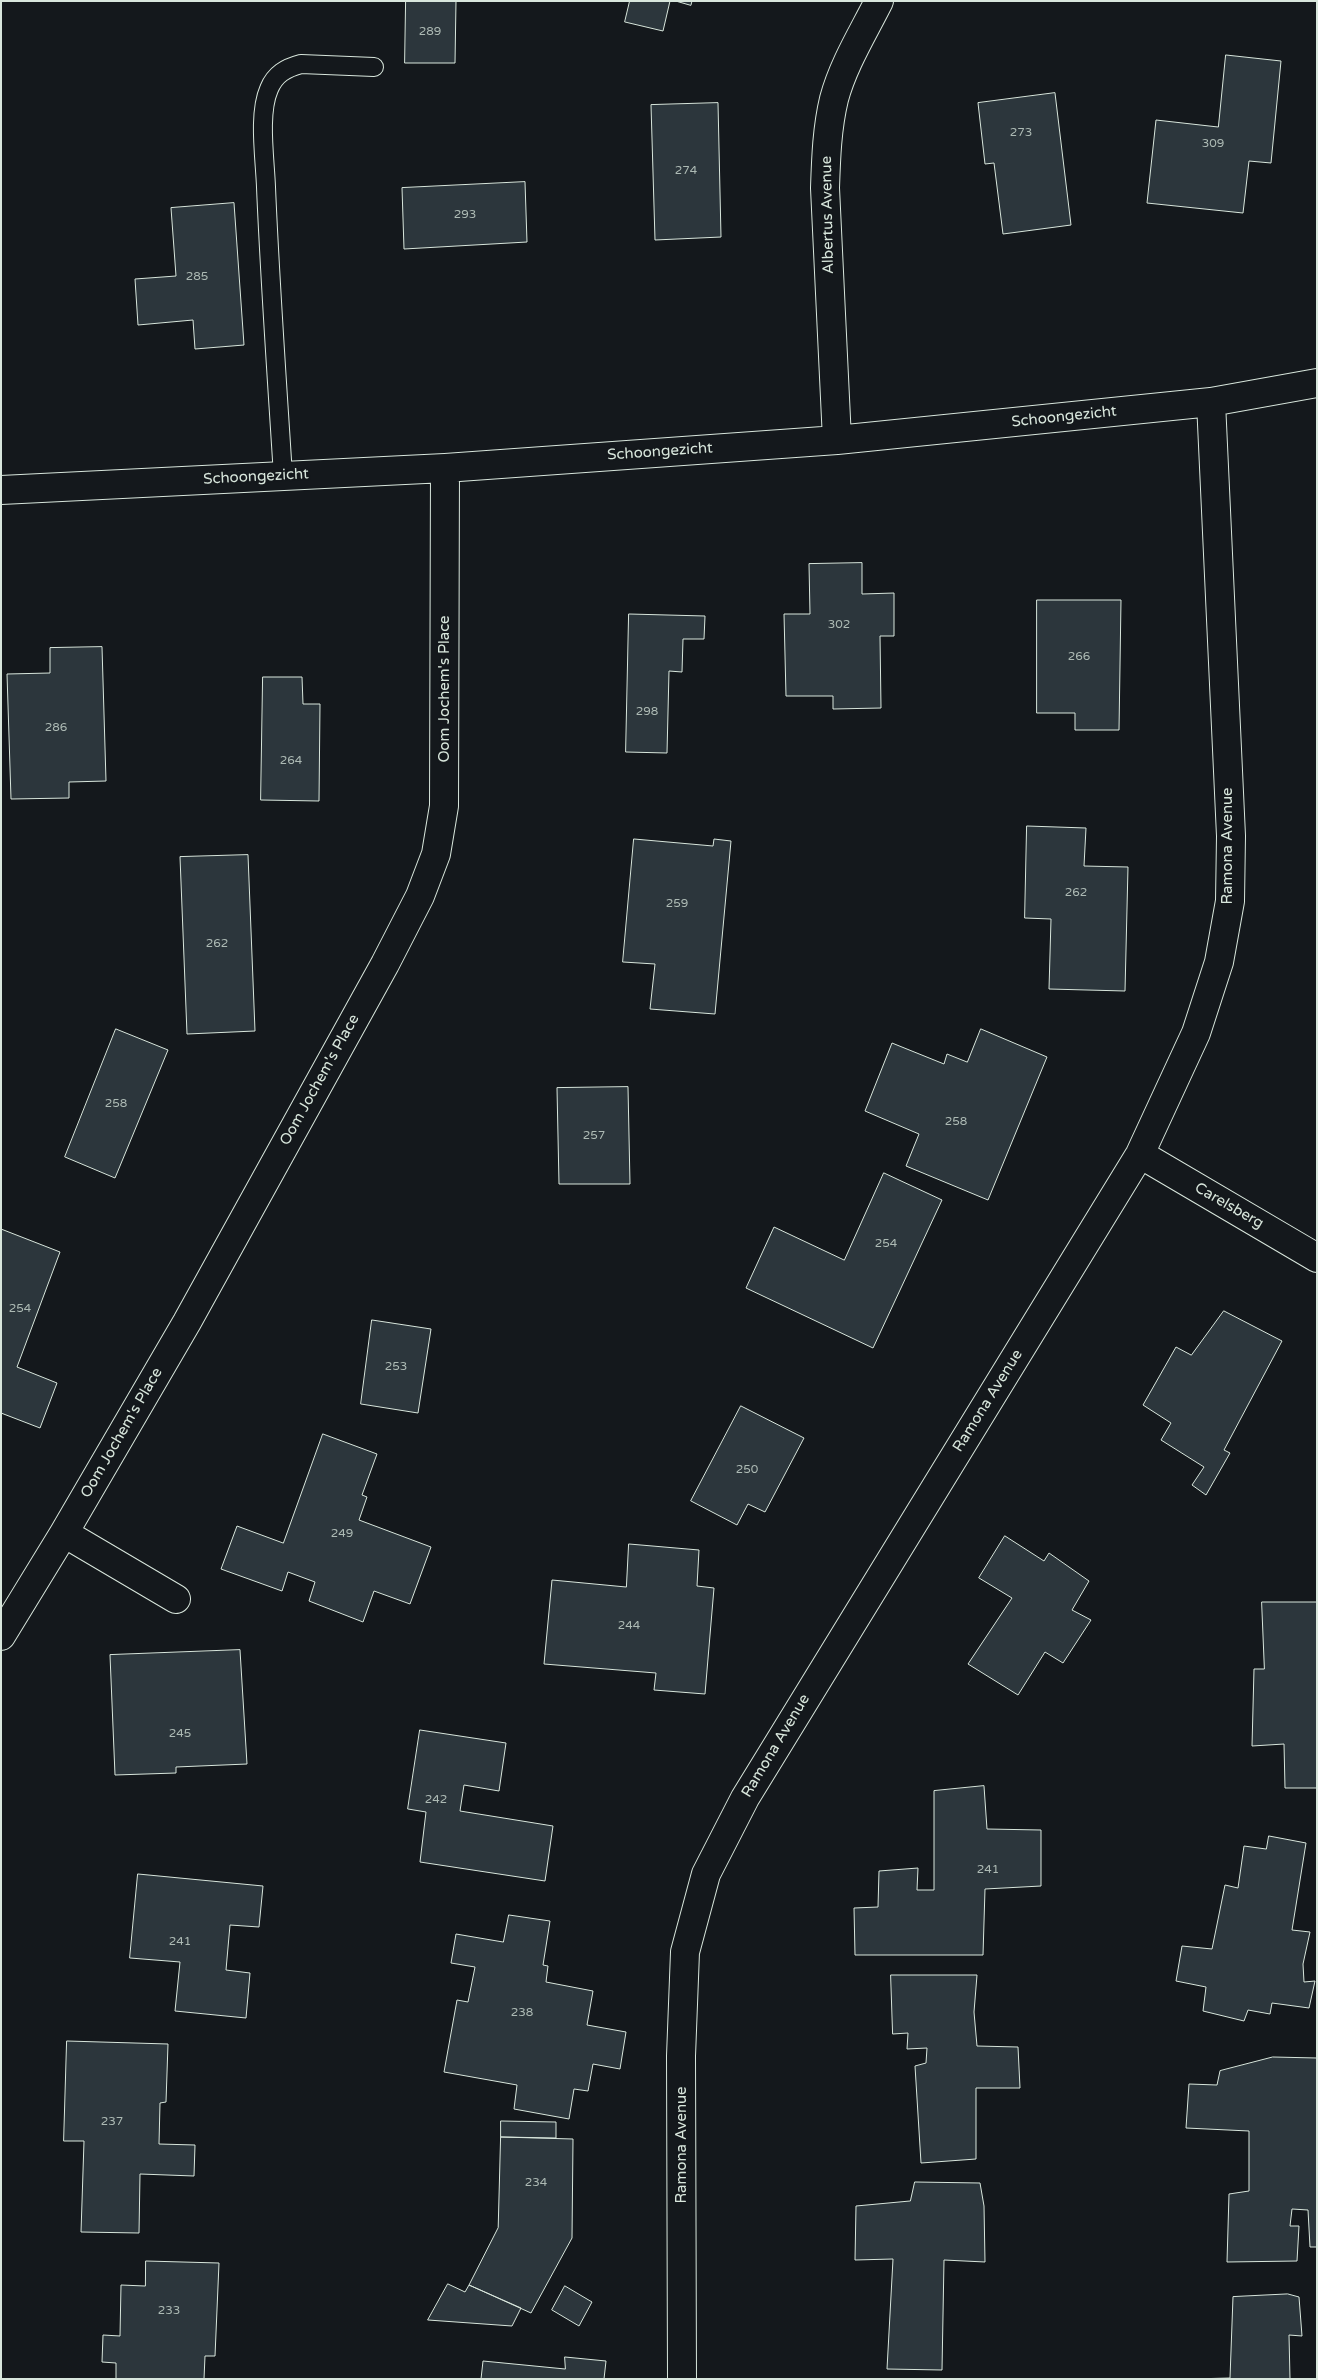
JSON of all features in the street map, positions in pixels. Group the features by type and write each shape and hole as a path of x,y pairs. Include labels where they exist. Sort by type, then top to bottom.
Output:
{"street":[{"name":"Albertus Avenue","path":"837,440 825,188 826,155 834,99 843,74 878,1"},
{"name":"Schoongezicht","path":"1,490 446,468 837,440 1211,402 1317,384"},
{"name":"Ramona Avenue","path":"682,2379 681,2056 685,1952 706,1874 745,1798 1140,1154 1196,1033 1218,962 1230,902 1231,836 1211,402"},
{"name":"Oom Jochem's Place","path":"1,1636 64,1534 187,1322 420,896 436,854 444,798 446,468"},
{"name":"Carelsberg","path":"1140,1154 1317,1258"},
{"path":"64,1534 176,1599"}],"lane":[{"path":"283,476 267,207 264,125 266,99 275,78 290,67 301,64 374,67"}],"building":[{"path":"406,1 456,1 455,63 405,63"},
{"path":"630,1 670,1 663,31 625,22"},
{"path":"676,1 692,1 691,5"},
{"path":"1226,55 1281,61 1271,163 1249,161 1243,213 1147,203 1156,120 1218,127"},
{"path":"1055,93 1071,225 1003,234 994,163 985,164 978,103"},
{"path":"718,103 721,237 655,240 651,105"},
{"path":"525,182 527,242 404,249 402,188"},
{"path":"234,203 244,345 195,349 193,320 138,325 135,279 176,276 171,208"},
{"path":"862,563 862,594 894,593 894,636 880,636 881,708 833,709 833,696 786,696 784,614 810,614 809,564"},
{"path":"1037,600 1121,600 1119,730 1075,730 1075,713 1037,713"},
{"path":"629,614 705,616 704,639 683,639 682,672 669,671 667,753 626,752"},
{"path":"102,647 106,781 69,782 69,798 11,799 7,674 50,673 50,648"},
{"path":"263,677 302,677 303,704 320,704 319,801 261,800"},
{"path":"1027,826 1086,828 1084,866 1128,867 1125,991 1049,989 1051,919 1025,918"},
{"path":"634,839 713,846 714,839 731,841 715,1014 650,1009 655,964 623,962"},
{"path":"248,855 255,1031 187,1034 180,857"},
{"path":"116,1029 168,1050 115,1178 65,1157"},
{"path":"981,1029 1047,1057 988,1200 906,1166 919,1134 865,1111 892,1043 944,1064 947,1054 967,1062"},
{"path":"628,1087 630,1184 559,1184 557,1088"},
{"path":"884,1173 942,1200 873,1348 746,1288 774,1227 844,1260"},
{"path":"1,1229 60,1252 17,1367 57,1383 40,1428 1,1413"},
{"path":"1224,1311 1282,1341 1224,1450 1230,1453 1206,1495 1192,1485 1204,1467 1161,1440 1171,1423 1143,1405 1176,1347 1191,1355"},
{"path":"372,1320 431,1329 418,1413 361,1404"},
{"path":"741,1406 804,1438 765,1512 748,1504 737,1525 691,1501"},
{"path":"323,1434 377,1454 362,1495 367,1497 359,1520 431,1547 410,1604 374,1591 363,1622 309,1601 315,1582 288,1572 282,1591 221,1569 237,1526 283,1543"},
{"path":"1005,1536 1044,1561 1049,1553 1089,1581 1072,1610 1091,1620 1063,1663 1045,1652 1018,1695 968,1664 1012,1598 979,1578"},
{"path":"629,1544 699,1550 697,1586 714,1588 705,1694 654,1690 656,1673 544,1664 552,1580 626,1587"},
{"path":"1262,1602 1317,1602 1317,1788 1285,1788 1284,1744 1252,1746 1254,1669 1264,1669"},
{"path":"240,1650 247,1764 176,1767 176,1773 115,1775 110,1655"},
{"path":"420,1730 506,1743 499,1791 464,1785 460,1811 553,1826 545,1881 420,1862 426,1812 408,1809"},
{"path":"984,1786 987,1829 1041,1830 1041,1886 985,1889 983,1955 855,1955 854,1908 878,1907 879,1871 918,1868 917,1890 934,1890 934,1791"},
{"path":"1269,1836 1306,1843 1292,1930 1310,1932 1303,1964 1304,1982 1315,1981 1309,2008 1272,2003 1270,2014 1248,2010 1244,2021 1203,2011 1206,1987 1176,1981 1182,1946 1212,1949 1225,1885 1238,1888 1244,1846 1266,1849"},
{"path":"138,1874 263,1886 259,1927 230,1925 226,1970 250,1973 246,2018 175,2011 180,1962 130,1958"},
{"path":"509,1915 550,1921 543,1965 548,1966 546,1982 593,1991 587,2025 626,2032 620,2069 593,2064 588,2091 574,2089 569,2119 514,2109 517,2085 444,2072 457,2000 468,2002 475,1967 451,1963 456,1934 503,1942"},
{"path":"891,1975 977,1975 974,2012 977,2046 1018,2047 1020,2088 976,2088 976,2159 921,2163 915,2066 926,2063 927,2048 907,2049 908,2033 893,2034"},
{"path":"67,2041 168,2044 166,2102 160,2103 159,2144 195,2145 194,2176 140,2174 139,2233 81,2232 84,2141 64,2141"},
{"path":"1273,2057 1317,2058 1317,2247 1310,2247 1308,2210 1292,2209 1290,2226 1299,2226 1297,2261 1227,2262 1229,2194 1249,2191 1249,2131 1186,2128 1189,2084 1217,2085 1220,2071"},
{"path":"501,2121 556,2122 556,2138 501,2137"},
{"path":"501,2137 573,2139 572,2238 531,2313 469,2285 498,2228"},
{"path":"915,2182 980,2183 984,2206 985,2262 944,2260 942,2370 887,2369 893,2259 855,2260 856,2206 910,2201"},
{"path":"146,2261 219,2263 215,2356 205,2356 204,2379 116,2379 116,2363 102,2362 103,2335 120,2336 121,2285 145,2286"},
{"path":"448,2284 465,2292 469,2285 521,2308 512,2326 428,2320"},
{"path":"565,2286 592,2302 579,2326 552,2310"},
{"path":"1288,2294 1299,2297 1302,2336 1289,2335 1290,2379 1192,2379 1230,2378 1233,2297"},
{"path":"565,2357 606,2361 604,2379 481,2379 483,2361 565,2369"}]}
